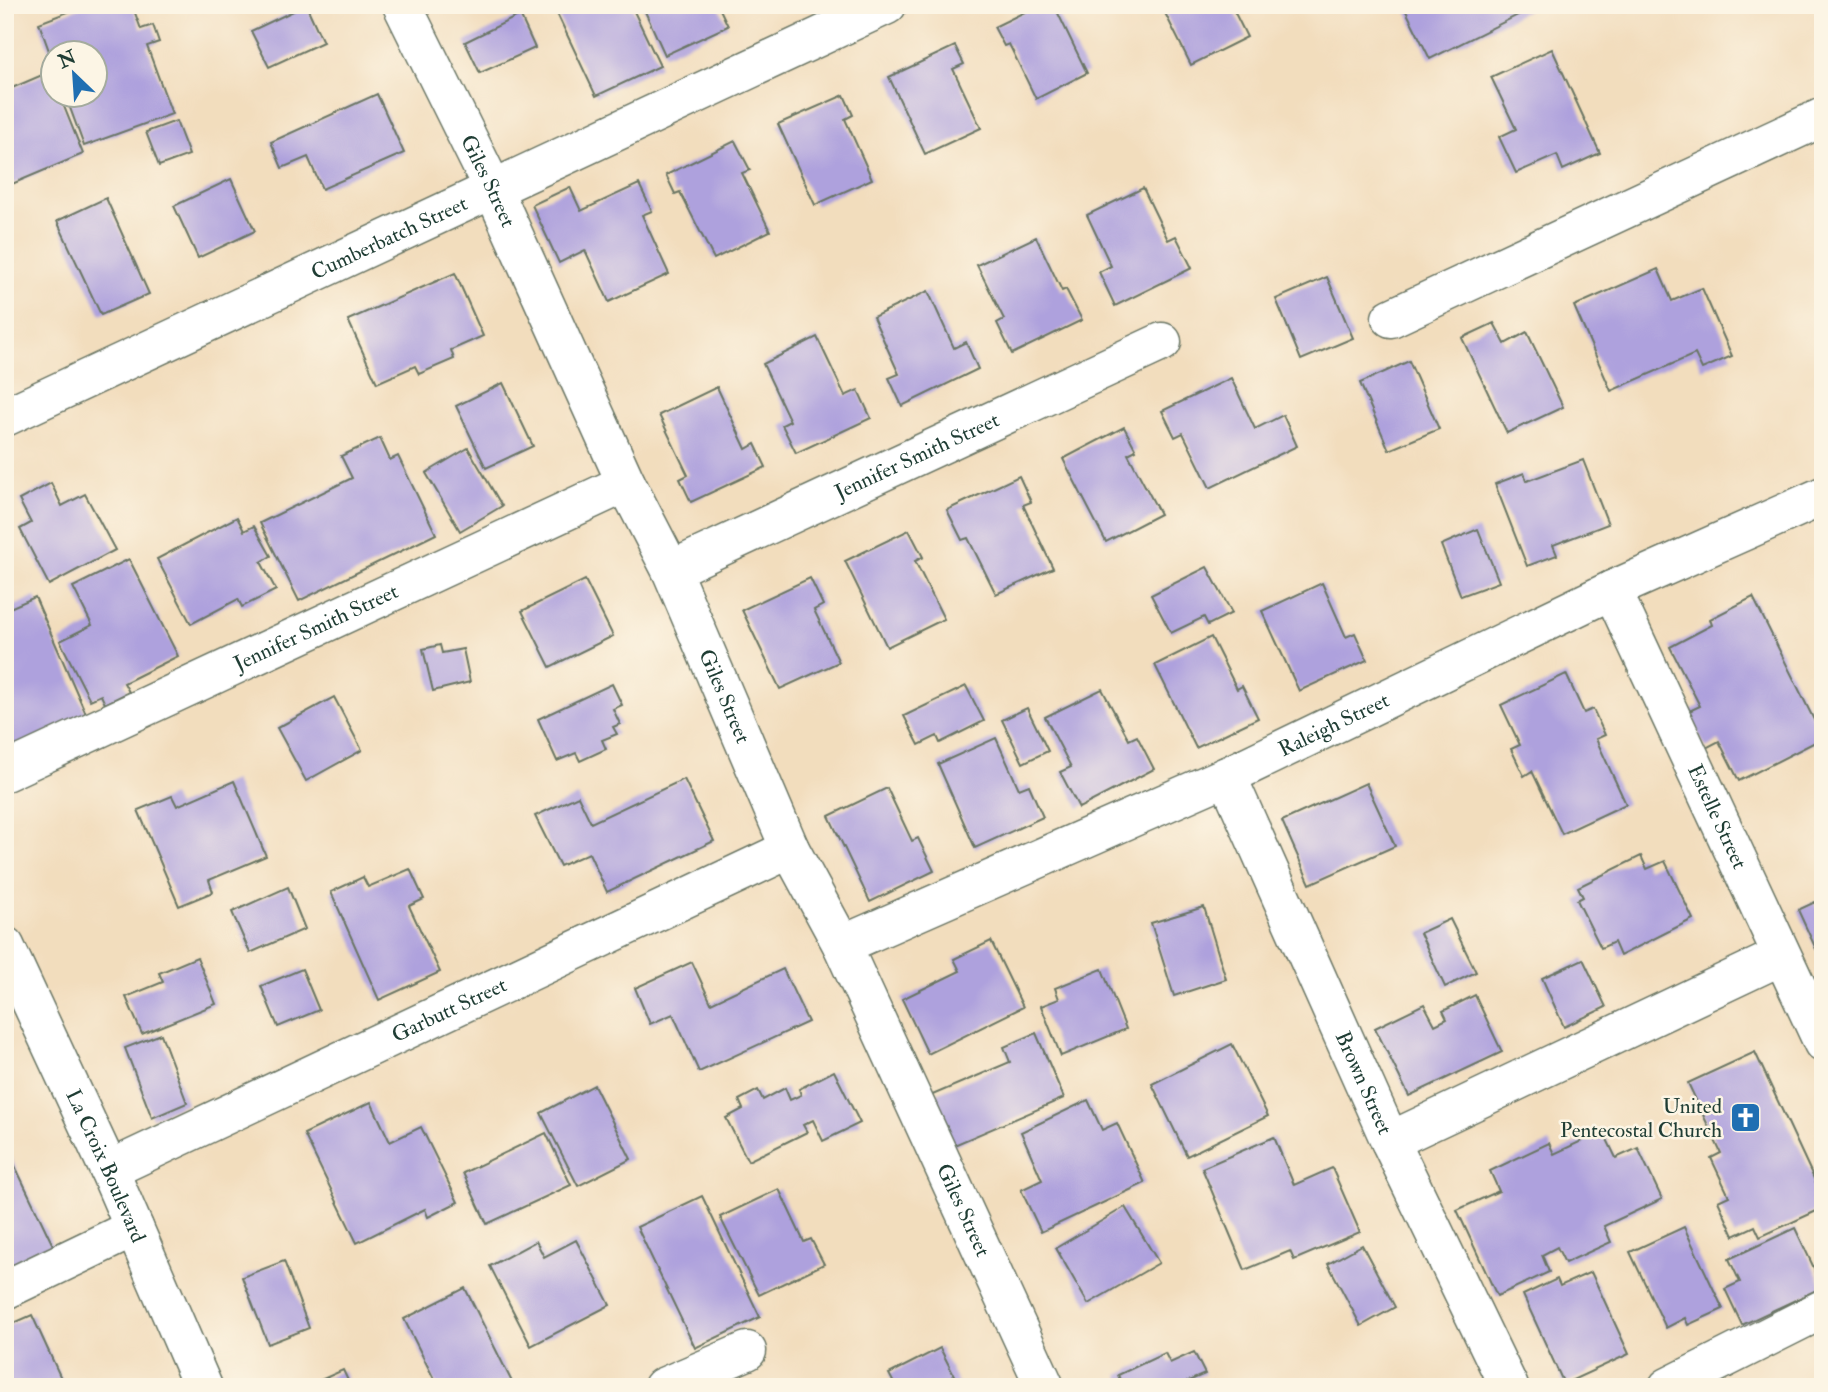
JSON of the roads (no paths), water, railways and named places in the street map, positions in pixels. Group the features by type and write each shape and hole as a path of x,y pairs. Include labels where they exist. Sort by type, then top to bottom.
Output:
{"street":[{"name":"Giles Street","path":"402,5 493,189 626,483 671,570 790,849 842,945 1045,1387"},
{"name":"Cumberbatch Street","path":"5,417 887,5"},
{"path":"1391,318 1823,117"},
{"name":"Jennifer Smith Street","path":"671,570 1162,342"},
{"name":"Jennifer Smith Street","path":"5,772 626,483"},
{"name":"Raleigh Street","path":"842,945 1227,776 1612,590 1823,496"},
{"name":"Estelle Street","path":"1612,590 1823,1042"},
{"name":"Brown Street","path":"1227,776 1390,1141 1509,1387"},
{"name":"Garbutt Street","path":"108,1170 790,849"},
{"name":"La Croix Boulevard","path":"5,946 108,1170 203,1387"},
{"path":"1390,1141 1781,956"},
{"path":"5,1290 134,1228"},
{"path":"1668,1387 1823,1309"},
{"path":"663,1387 747,1352"}],"place":[{"name":"United Pentecostal Church","path":"1745,1118"}]}
